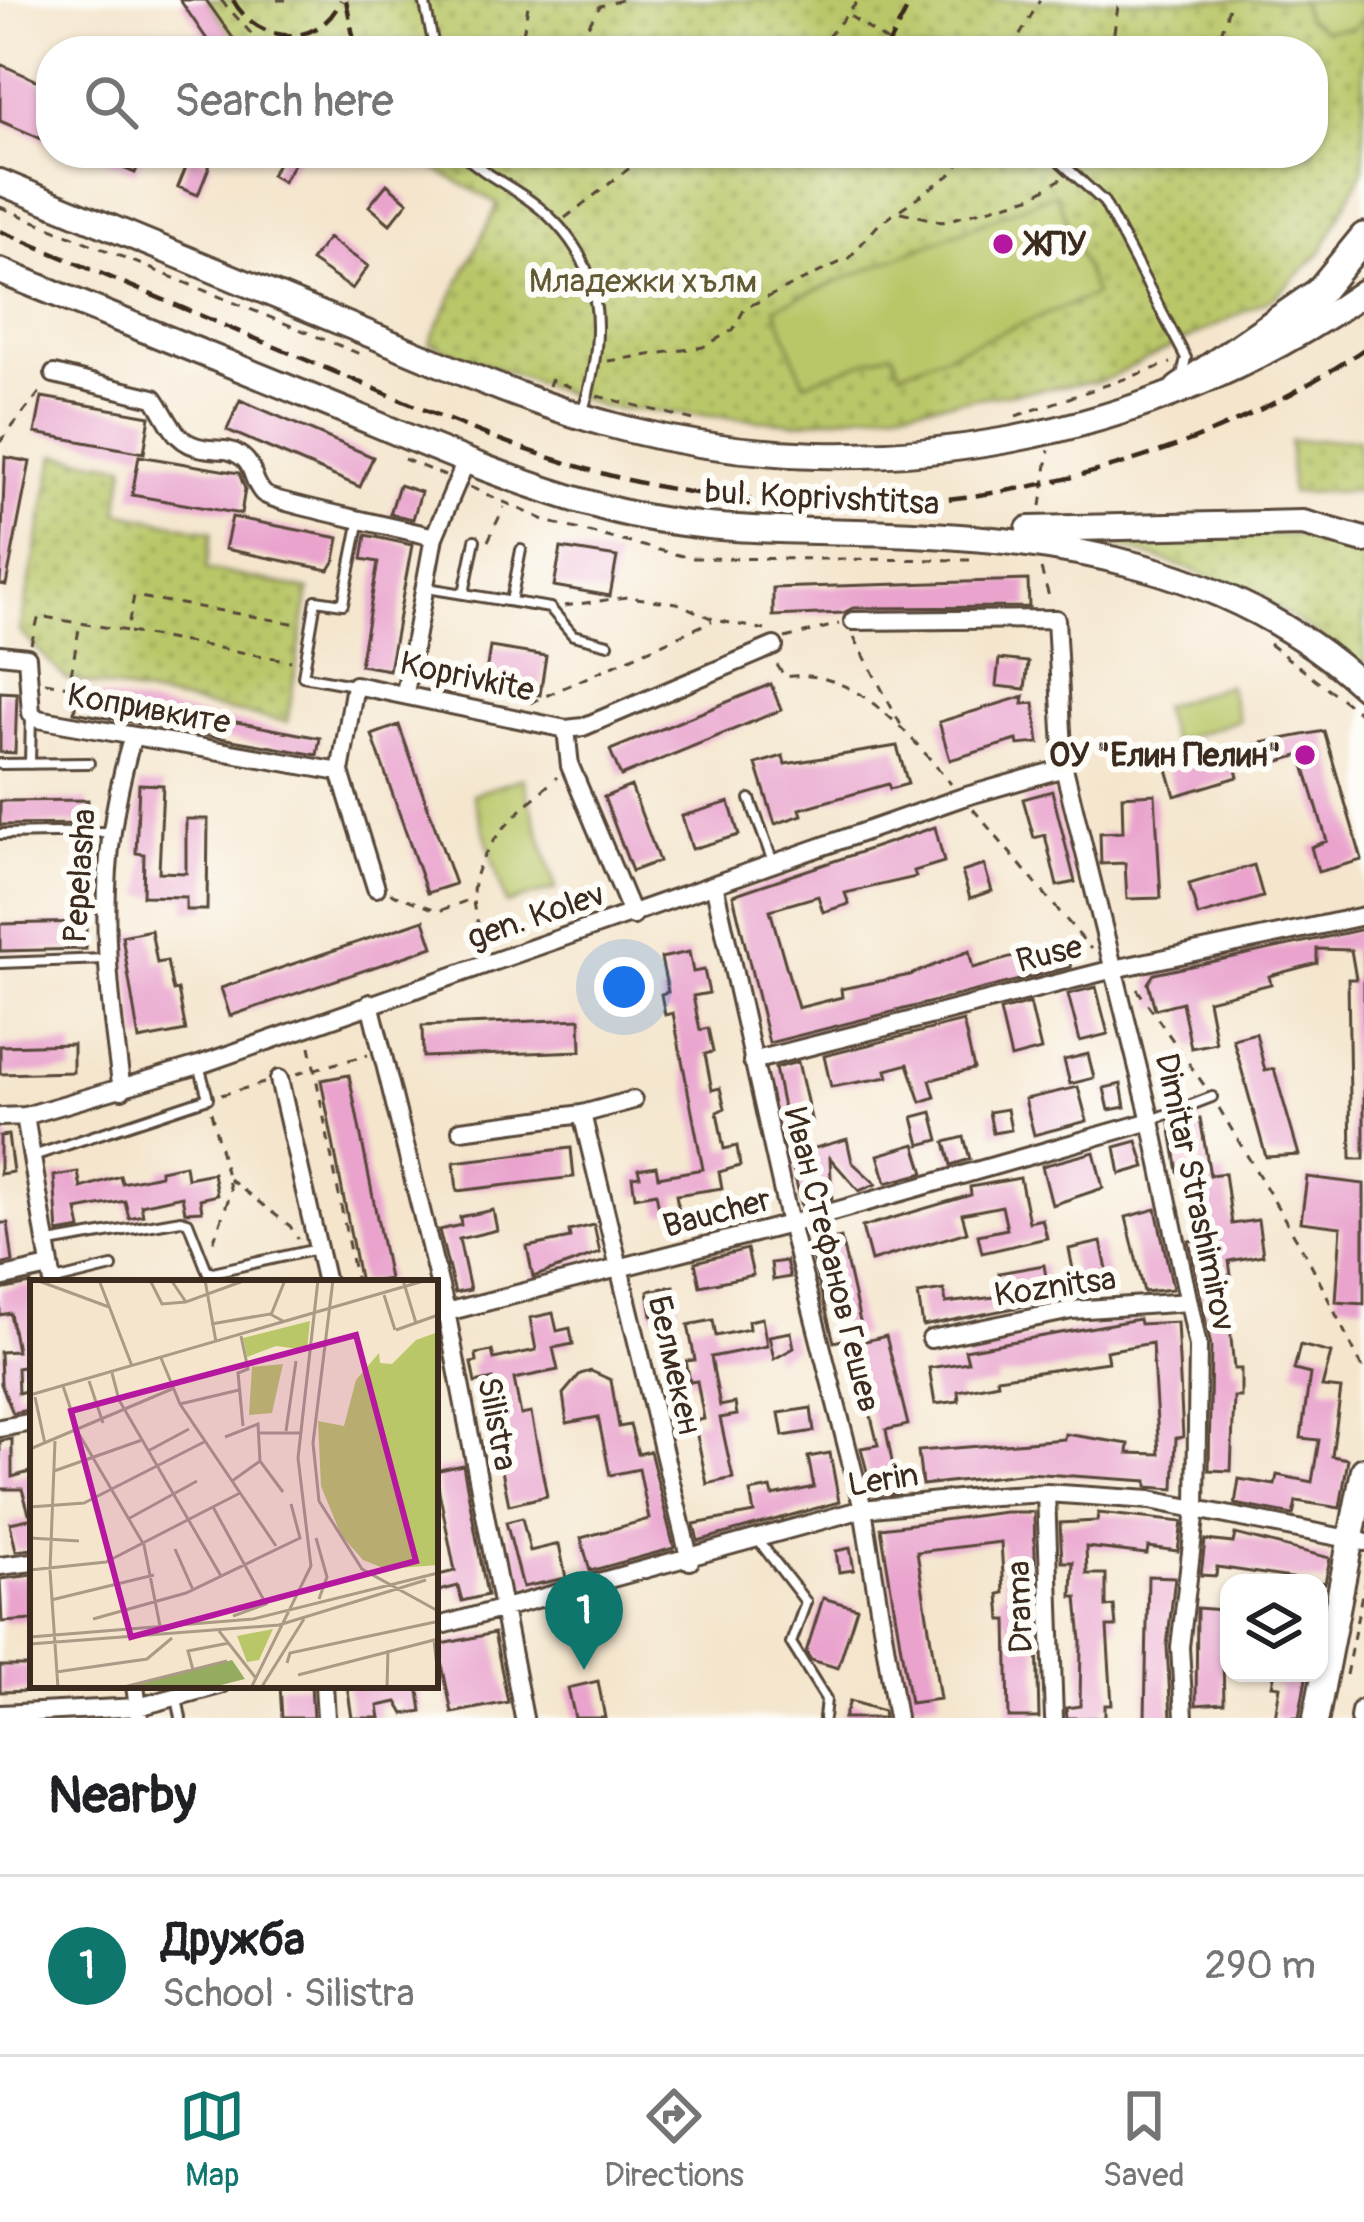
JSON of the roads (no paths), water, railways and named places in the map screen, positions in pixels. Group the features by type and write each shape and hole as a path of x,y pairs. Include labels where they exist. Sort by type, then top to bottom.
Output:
{"main road":[{"name":"bul. Koprivshtitsa","path":"0,182 543,404 585,405 704,444 783,454 880,455 1042,435 1179,388 1289,342 1364,292"},
{"path":"1179,388 1318,292 1364,237"},
{"name":"bul. Koprivshtitsa","path":"0,272 466,461 604,508 721,530 889,533 1060,545 1169,572 1275,621 1364,687"},
{"path":"889,533 1283,523 1321,525 1364,540"},
{"path":"1316,1718 1358,1540 1364,1470"}],"street":[{"path":"54,374 154,398 172,434 201,448 230,449 249,460 262,494 284,505 360,517 434,538"},
{"path":"405,693 434,538 466,461"},
{"name":"Dimitar Strashimirov","path":"853,621 1056,619 1064,768 1116,965 1198,1346 1196,1509 1180,1647 1184,1718"},
{"path":"633,916 570,766 566,729 584,727 777,643"},
{"name":"Копривките","path":"0,654 27,657 31,713 38,719 340,772"},
{"path":"356,685 340,772 376,888"},
{"name":"Koprivkite","path":"356,685 566,729"},
{"name":"Pepelasha","path":"122,1090 104,959 110,832 132,739"},
{"name":"gen. Kolev","path":"1,1117 26,1116 199,1065 715,888 963,797 1064,768"},
{"name":"Иван Стефанов Гешев","path":"715,888 790,1224 863,1509 897,1718"},
{"name":"Ruse","path":"752,1061 1116,965 1364,916"},
{"name":"Silistra","path":"370,1003 433,1280"},
{"path":"279,1079 310,1251 324,1280"},
{"path":"460,1130 582,1114 633,1100"},
{"name":"Белмекен","path":"582,1114 690,1561"},
{"path":"0,1278 52,1277 26,1116"},
{"name":"Baucher","path":"440,1313 790,1224 1151,1121"},
{"name":"Koznitsa","path":"931,1339 1072,1310 1189,1302"},
{"name":"Silistra","path":"440,1313 524,1718"},
{"path":"0,1428 30,1423"},
{"name":"Lerin","path":"438,1626 690,1561 863,1509 1046,1493 1150,1500 1358,1540"},
{"name":"Drama","path":"1046,1493 1054,1718"},
{"path":"0,1566 30,1562"},
{"path":"0,1714 138,1712 208,1688"},
{"path":"324,1688 326,1718"}],"lane":[{"path":"424,0 432,36"},
{"path":"482,168 558,224 580,248 597,292 594,364 585,405"},
{"path":"1064,168 1104,202 1186,358 1179,388"},
{"path":"356,685 303,676 316,600 344,604 360,517"},
{"path":"464,593 475,542"},
{"path":"511,601 521,550"},
{"path":"426,588 550,608 573,635 608,644"},
{"path":"31,713 31,764"},
{"path":"0,764 89,763"},
{"path":"750,799 774,866"},
{"path":"0,834 110,832"},
{"path":"0,963 104,959"},
{"path":"32,1157 208,1098 199,1065"},
{"path":"1151,1121 1213,1097"},
{"path":"45,1243 181,1220 188,1222 208,1274 310,1251"},
{"path":"52,1277 112,1268"},
{"path":"758,1540 806,1602 791,1643 826,1699 824,1718"},
{"path":"177,1696 182,1718"}],"railway":[{"path":"233,0 257,26 288,35 318,27 341,0"},
{"path":"346,0 353,36"},
{"path":"893,36 912,0"},
{"path":"0,231 520,447 624,479 718,496 815,504 911,502 1008,490 1103,469 1194,439 1282,399 1364,349"}],"place":[{"name":"ЖПУ","path":"1003,244"},
{"name":"ОУ \"Елин Пелин\"","path":"1305,755"},
{"name":"Дружба","path":"584,1670"}],"park label":[{"name":"Младежки хълм","path":"643,281"}]}
